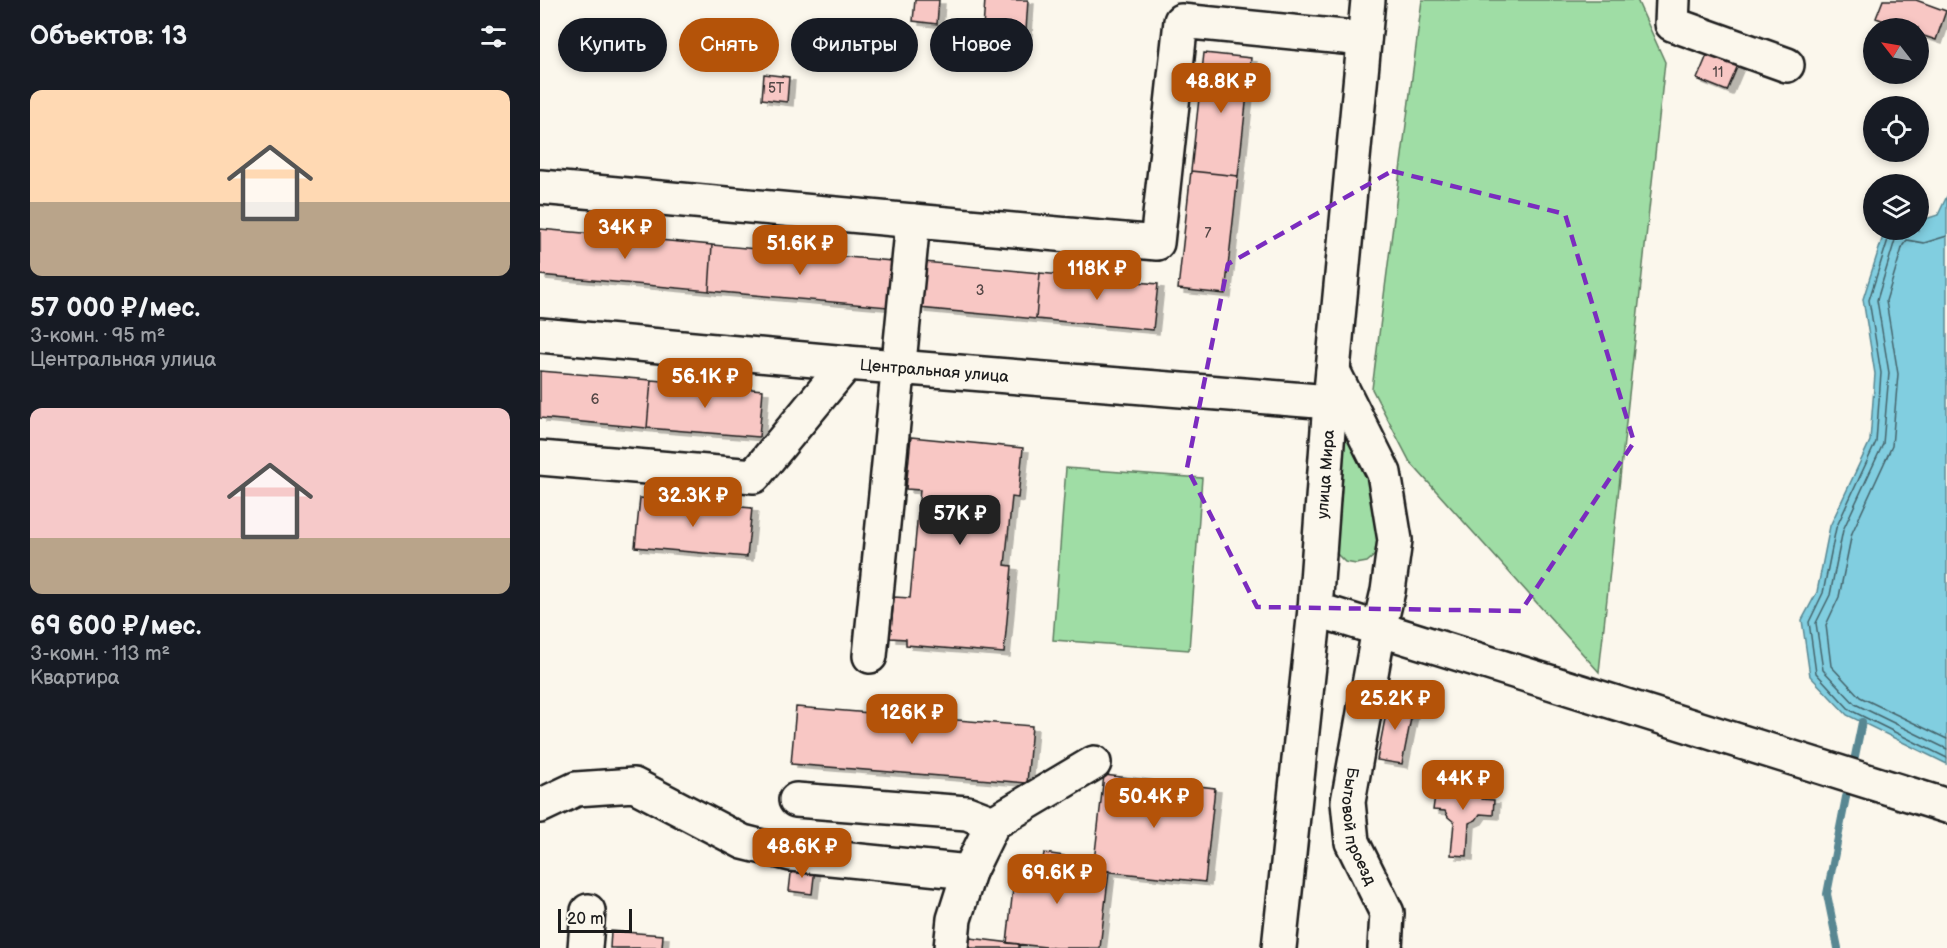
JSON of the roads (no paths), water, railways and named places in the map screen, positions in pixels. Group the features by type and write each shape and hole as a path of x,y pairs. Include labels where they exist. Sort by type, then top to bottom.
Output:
{"street":[{"name":"улица Мира","path":"1279,948 1315,609 1331,386 1368,0"},
{"path":"1673,0 1672,24 1786,65"},
{"path":"540,187 1157,243 1182,11 1364,39"},
{"path":"870,656 914,221"},
{"name":"Центральная улица","path":"540,334 900,367 1331,386"},
{"path":"540,458 754,476 847,363"},
{"name":"Бытовой проезд","path":"1331,386 1384,473 1395,540 1388,591 1348,802 1352,842 1387,914 1385,948"},
{"path":"1315,609 1947,806"},
{"path":"951,948 954,919 969,872 993,823 1094,764"},
{"path":"540,806 576,789 634,785 743,842 791,854 969,872"},
{"path":"796,800 967,813 993,823"},
{"path":"585,948 588,911"}],"water":[{"path":"1947,196 1947,764 1847,715 1810,676 1802,620 1817,592 1830,526 1870,441 1875,374 1863,299 1882,240 1929,240 1929,218 1938,215"}],"waterway":[{"path":"1854,761 1862,722"},
{"path":"1838,948 1827,894 1846,797"}]}
